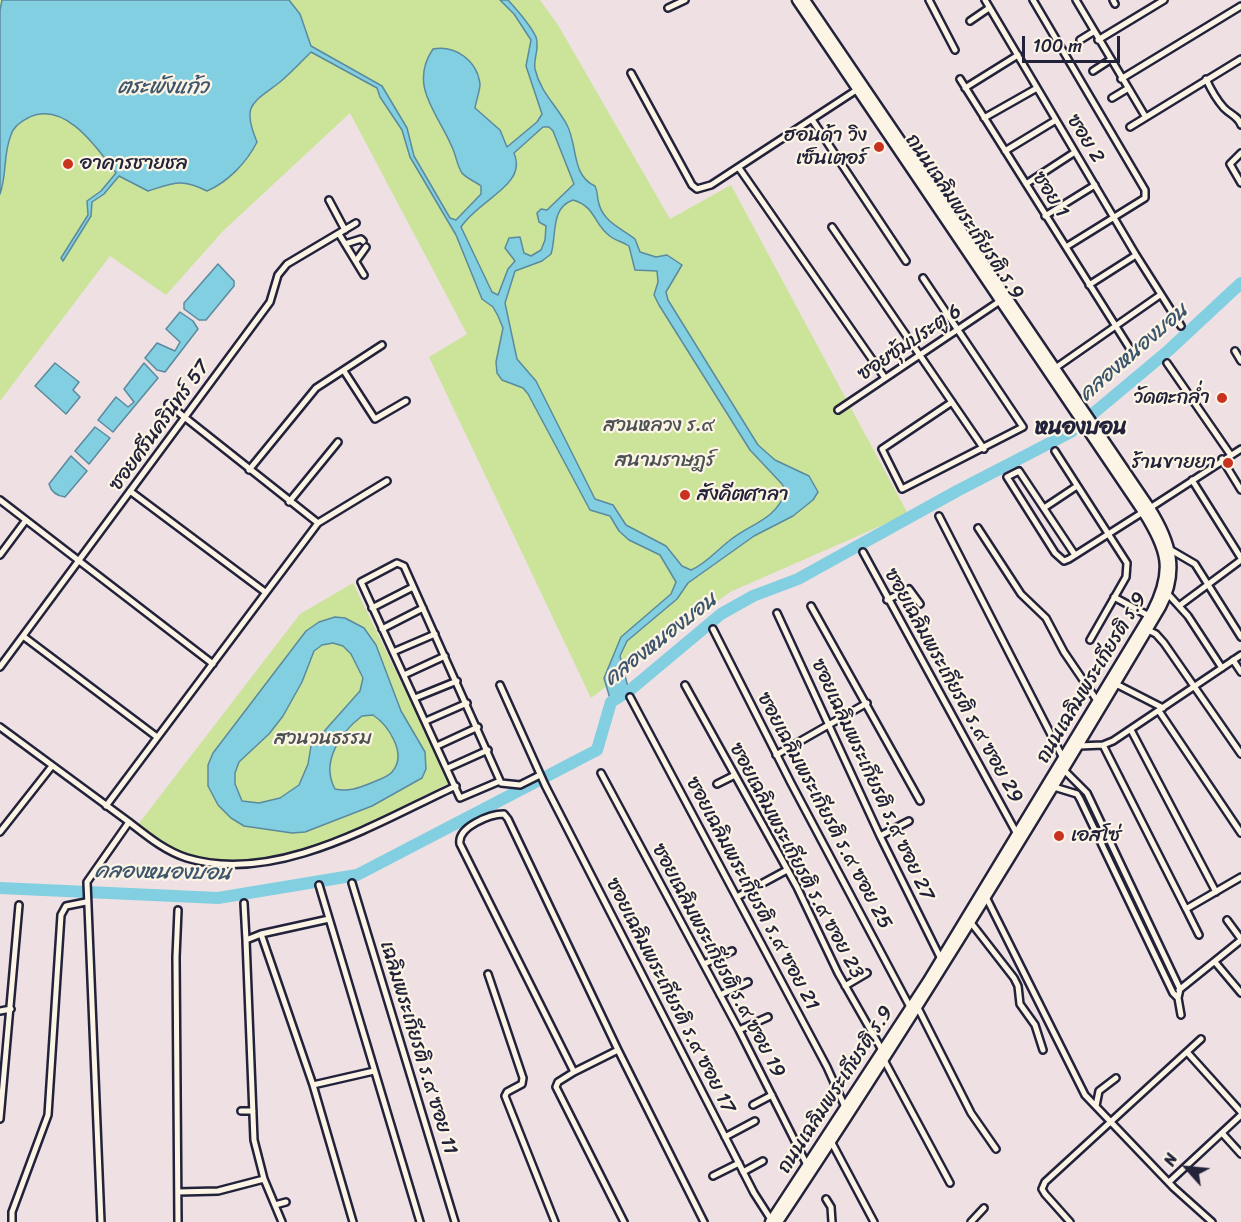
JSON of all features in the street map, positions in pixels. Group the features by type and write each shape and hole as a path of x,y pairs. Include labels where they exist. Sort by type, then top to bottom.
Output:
{"main road":[{"name":"ถนนเฉลิมพระเกียรติ ร.9","path":"797,0 1078,416 1089,425"},
{"name":"ถนนเฉลิมพระเกียรติ ร.9","path":"773,1221 882,1050 972,924 1148,630 1168,594 1173,566 1171,550 1164,530 1146,510 1089,425 1079,406 805,0"},
{"name":"ถนนเฉลิมพระเกียรติ ร.9","path":"773,1221 832,1143 884,1060 941,959 1064,759 1161,594 1166,578 1166,568 1161,543 1146,510"}],"street":[{"path":"668,8 685,0"},
{"path":"930,0 955,50"},
{"name":"ซอย 2","path":"985,0 1160,295 1181,326"},
{"path":"1032,0 1145,190 1145,198 1066,247"},
{"path":"1076,0 1120,79 1145,116"},
{"path":"1098,40 1164,0"},
{"path":"1120,79 1241,6"},
{"path":"970,21 989,8"},
{"path":"1080,40 1093,32"},
{"path":"965,88 1018,55"},
{"path":"1130,127 1241,59"},
{"path":"1094,70 1110,60"},
{"path":"631,73 692,185 703,189 813,121 858,89"},
{"name":"ซอย 1","path":"960,79 1134,355"},
{"path":"1206,79 1213,94 1227,111 1239,115 1241,125"},
{"path":"984,118 1037,88"},
{"path":"1112,98 1127,88"},
{"path":"1005,151 1056,120"},
{"path":"813,121 906,261"},
{"path":"1026,184 1076,152"},
{"path":"1241,153 1230,164 1241,183"},
{"path":"739,168 885,378"},
{"path":"1045,216 1095,185"},
{"path":"329,200 345,230"},
{"name":"ซอยศรีนครินทร์ 57","path":"0,667 270,302 278,275 287,264 356,224"},
{"path":"832,227 984,449"},
{"path":"339,234 364,275"},
{"path":"345,244 361,239 365,244 356,261"},
{"path":"1089,285 1136,255"},
{"path":"923,278 1023,424 1022,429 906,489 900,487 882,448 952,402"},
{"path":"1054,369 1160,295"},
{"name":"ซอยซุ้มประตู 6","path":"838,410 1000,300"},
{"path":"249,470 316,388 382,345"},
{"path":"1235,351 1241,361"},
{"path":"1167,363 1230,454"},
{"path":"344,371 375,418 406,401"},
{"path":"168,404 318,524"},
{"path":"289,502 338,442"},
{"path":"1075,555 1019,471 1007,477 1055,554 1064,561 1075,555 1108,535 1222,459 1241,449"},
{"path":"1055,451 1127,563 1128,570 1090,640"},
{"path":"1222,459 1241,490"},
{"path":"1179,606 1241,559 1192,480"},
{"path":"106,806 318,524 387,481"},
{"path":"1044,508 1077,486"},
{"path":"130,491 265,592"},
{"path":"0,500 213,664"},
{"path":"939,516 1064,759"},
{"path":"0,555 26,520"},
{"path":"978,528 1021,594 1046,618 1064,652 1098,702"},
{"path":"1171,550 1195,564 1241,637"},
{"name":"ซอยเฉลิมพระเกียรติ ร.๙ ซอย 29","path":"863,552 887,600 1017,834"},
{"path":"500,780 460,798 361,582 397,563 404,566 500,780 506,785 520,785 540,776"},
{"path":"372,608 413,587"},
{"path":"887,600 909,589 920,604"},
{"path":"1168,594 1179,606 1222,668"},
{"path":"1114,597 1149,616"},
{"path":"811,606 920,801"},
{"path":"382,629 423,608"},
{"name":"ซอยเฉลิมพระเกียรติ ร.๙ ซอย 27","path":"777,613 880,836 941,959"},
{"name":"ซอยเฉลิมพระเกียรติ ร.๙ ซอย 25","path":"713,629 776,755 971,1113 996,1149"},
{"path":"1148,630 1156,634 1164,643 1193,688 1241,754"},
{"path":"393,652 435,634"},
{"path":"23,636 157,737"},
{"path":"1079,746 1103,745 1131,730 1241,655"},
{"path":"404,675 445,656"},
{"path":"1233,660 1241,672"},
{"path":"415,698 457,681"},
{"path":"1116,684 1161,710 1241,833"},
{"name":"ซอยเฉลิมพระเกียรติ ร.๙ ซอย 17","path":"500,685 540,776 743,1172 773,1221"},
{"name":"ซอยเฉลิมพระเกียรติ ร.๙ ซอย 23","path":"685,685 787,870 845,986 882,1050"},
{"name":"ซอยเฉลิมพระเกียรติ ร.๙ ซอย 21","path":"630,697 827,1067 845,1107"},
{"path":"426,721 467,703"},
{"path":"776,755 867,703"},
{"path":"0,727 156,843 186,858 215,864 249,864 327,846 456,786"},
{"path":"437,746 478,727"},
{"path":"1131,730 1216,892"},
{"path":"1103,745 1199,935"},
{"path":"448,768 488,750"},
{"path":"0,832 52,766"},
{"path":"1065,770 1084,788 1173,993 1178,998"},
{"name":"ซอยเฉลิมพระเกียรติ ร.๙ ซอย 19","path":"601,773 739,1030 807,1165"},
{"path":"717,784 735,775"},
{"path":"1054,787 1077,794 1108,846 1162,948 1180,989 1178,998 1181,1015"},
{"path":"1077,794 1084,788"},
{"path":"574,1072 460,844 460,835 468,828 499,814 504,814 508,819 618,1050 704,1222"},
{"path":"880,836 909,821"},
{"path":"101,1222 87,882 129,822"},
{"path":"737,897 787,870"},
{"path":"1186,909 1241,877"},
{"name":"เฉลิมพระเกียรติ ร.๙ ซอย 11","path":"352,883 456,1222"},
{"path":"319,885 420,1222"},
{"path":"987,899 1077,1081 1112,1123 1169,1182 1212,1222"},
{"path":"12,1222 12,1212 48,1115 61,915 66,906 87,902"},
{"path":"244,903 254,1140 264,1179 282,1222"},
{"path":"0,1119 19,905"},
{"path":"178,910 176,957 178,1222"},
{"path":"246,940 261,934 329,919"},
{"path":"1173,993 1241,940 1227,920"},
{"path":"972,924 1014,978 1018,986 1020,1004 1035,1024 1043,1050"},
{"path":"261,934 313,1085 353,1222"},
{"path":"1155,952 1162,948"},
{"path":"704,964 732,951"},
{"path":"1215,962 1241,993"},
{"path":"845,986 867,973"},
{"path":"488,974 523,1078 522,1084 510,1089 505,1096 555,1222"},
{"path":"720,996 748,982"},
{"path":"0,1011 11,1009"},
{"path":"739,1030 768,1017"},
{"path":"1070,1222 1042,1189 1045,1182 1201,1039"},
{"path":"618,1050 574,1072 558,1082 556,1087 624,1222"},
{"path":"1169,1182 1241,1113 1187,1052"},
{"path":"884,1060 950,1183"},
{"path":"313,1085 374,1071"},
{"path":"1096,1106 1099,1091 1116,1078"},
{"path":"753,1105 772,1095"},
{"path":"241,1111 252,1111"},
{"path":"725,1137 755,1121"},
{"path":"1222,1133 1241,1154"},
{"path":"832,1143 874,1222"},
{"path":"743,1172 763,1161"},
{"path":"713,1176 739,1163"},
{"path":"178,1192 218,1191 264,1179"},
{"path":"826,1199 831,1207 832,1222"},
{"path":"275,1205 286,1202"},
{"path":"971,1222 984,1208"}],"green space":[{"name":"สวนหลวง ร.๙","path":"0,0 540,0 558,25 670,219 731,185 908,514 730,592 591,698 429,357 467,334 350,113 223,231 166,295 110,256 0,401"},
{"name":"สวนวนธรรม","path":"353,583 450,783 357,829 323,843 289,854 255,860 221,861 181,853 167,847 137,826 300,614"}],"water":[{"name":"ตระพังแก้ว","path":"2,0 289,0 300,14 311,46 382,86 407,128 414,156 450,218 456,220 481,194 481,186 462,173 452,147 433,111 424,87 423,75 426,62 433,49 441,48 457,52 470,61 480,84 475,108 500,130 507,147 537,122 542,114 526,66 531,40 514,14 500,0 508,0 527,22 536,37 537,77 567,125 578,167 587,181 595,186 603,214 635,239 640,252 656,257 667,255 682,265 666,292 668,300 758,445 775,460 809,476 818,492 813,500 793,516 754,536 688,583 677,599 627,641 620,656 629,691 611,702 604,678 621,637 671,594 676,582 660,555 629,540 619,531 610,516 590,510 528,394 523,388 502,380 497,373 496,362 503,328 498,316 493,307 482,299 456,235 410,157 402,130 380,97 377,88 311,52 252,106 250,120 257,142 248,157 229,177 207,191 190,184 178,183 148,191 119,176 104,194 92,202 91,216 63,261 61,258 88,215 87,201 101,191 116,173 99,150 77,128 53,115 40,114 26,119 12,132 0,194 0,10","holes":["543,127 549,127 553,131 574,184 547,210 541,209 537,213 539,222 546,226 545,240 541,250 531,256 524,253 520,237 509,238 505,248 515,261 508,269 498,295 492,292 461,227 469,217 508,183 514,174 516,164 514,153","573,200 587,207 605,232 629,246 635,270 657,271 658,282 654,295 659,305 750,450 786,491 776,509 769,515 737,535 706,561 691,570 682,566 666,546 626,525 613,505 595,499 536,381 517,359 505,303 515,271 542,261 551,254 558,216 561,209"]},
{"path":"218,264 234,281 234,286 206,320 199,320 184,309 184,303"},
{"path":"180,312 193,321 198,329 165,372 157,370 145,358 157,343 175,351 180,342 166,329"},
{"path":"55,363 79,382 73,390 80,397 66,414 35,386"},
{"path":"144,363 158,378 113,432 98,420 116,397 128,407 134,402 124,389"},
{"path":"95,427 110,438 89,464 75,451"},
{"path":"71,456 87,471 65,497 59,496 49,484"},
{"path":"335,617 345,618 364,628 376,645 401,711 425,752 426,769 422,778 372,806 305,832 292,833 244,826 231,818 218,805 208,786 208,765 213,753 306,631 319,622","holes":["333,643 343,646 351,654 363,678 360,691 311,746 308,764 299,785 280,798 259,803 242,801 235,784 235,773 239,762 269,734 283,716 302,682 314,651 322,645","373,715 385,726 394,740 398,757 396,765 388,775 367,785 349,790 335,789 330,768 335,748 347,730 362,716"]}],"waterway":[{"name":"คลองหนองบอน","path":"0,888 218,898 357,875 597,750 611,702 629,691 721,614 753,596 798,579 957,491 1071,432 1169,350 1241,283"}],"place":[{"name":"ฮอนด้า วิง เซ็นเตอร์","path":"879,147"},
{"name":"อาคารชายชล","path":"68,164"},
{"name":"วัดตะกล่ำ","path":"1222,398"},
{"name":"ร้านขายยา","path":"1228,463"},
{"name":"สังคีตศาลา","path":"685,495"},
{"name":"เอสโซ่","path":"1059,836"}],"district":[{"name":"หนองบอน","path":"1081,428"}],"park label":[{"name":"สนามราษฎร์","path":"665,461"}]}
